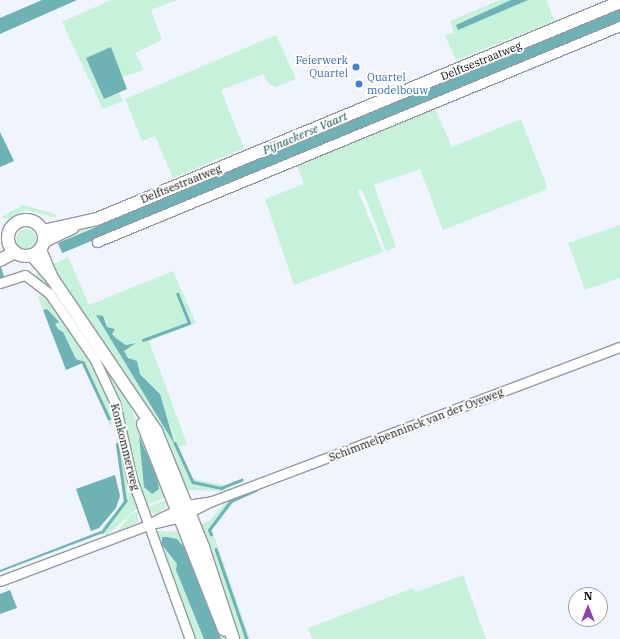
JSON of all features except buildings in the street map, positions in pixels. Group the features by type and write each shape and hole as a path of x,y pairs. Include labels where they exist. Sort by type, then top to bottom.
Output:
{"main road":[{"name":"Delftsestraatweg","path":"0,260 30,250 75,226 620,2"},
{"name":"Komkommerweg","path":"30,250 52,278 156,431 183,511 231,639"}],"street":[{"name":"Delftsestraatweg","path":"97,242 620,26"},
{"name":"Komkommerweg","path":"0,283 25,275 49,293 95,360 109,388 120,418 132,479 190,639"},
{"name":"Schimmelpenninck van der Oyeweg","path":"0,581 620,347"}],"green space":[{"path":"111,0 177,0 151,10 162,40 135,53 144,70 122,77 111,47 104,99 119,93 123,101 103,109 62,22"},
{"path":"500,0 546,0 555,21 456,60 445,36 454,32 450,21"},
{"path":"620,6 620,9 58,242 57,239"},
{"path":"276,35 296,79 276,87 269,84 263,74 221,90 244,148 173,178 155,136 142,141 125,99"},
{"path":"434,107 452,147 521,119 547,186 545,190 443,230 420,169 374,185 396,247 386,251 362,189 358,191 383,252 294,285 265,199 304,184 297,166"},
{"path":"23,205 55,214 57,218 26,210 6,219 1,217"},
{"path":"620,225 620,278 585,290 568,243"},
{"path":"26,229 33,232 36,239 33,246 26,249 19,246 16,239 19,232"},
{"path":"68,257 89,305 173,271 196,323 149,341 187,444 179,447 192,479 224,485 227,491 185,490 52,265","holes":["96,316 106,320 107,327 115,329 112,334 117,339 126,345 136,342 124,351 141,374 159,392 176,444"]},
{"path":"41,272 125,394 169,496 144,506 116,396 33,276"},
{"path":"44,293 90,360 113,404 114,418 110,427 96,388 82,363 85,362 76,359 63,332 58,329 55,324 58,322 43,310 38,297"},
{"path":"116,439 121,442 137,508 106,536 103,527 122,505 123,497"},
{"path":"230,497 234,502 212,530 250,639 238,639 198,526 209,521"},
{"path":"169,499 164,509 155,515 145,508"},
{"path":"138,511 138,522 117,532 130,515"},
{"path":"154,531 181,532 226,639 221,639 184,547 179,540 162,537 164,549 177,564 204,639 193,639"},
{"path":"463,575 486,639 312,639 308,628 413,588 416,592"}],"water":[{"path":"42,0 77,0 0,34 0,18"},
{"path":"511,0 528,0 458,30 456,25"},
{"path":"620,9 620,21 0,279 0,267"},
{"path":"111,47 127,89 104,99 86,58"},
{"path":"0,132 14,161 0,167"},
{"path":"47,309 59,322 55,324 58,329 63,332 76,359 85,362 66,370 43,310"},
{"path":"96,315 103,316 107,327 115,329 112,334 117,339 126,345 136,343 124,351 128,358 137,361 140,374 160,394 175,445"},
{"path":"139,436 157,478 159,489 152,494 144,487"},
{"path":"115,475 120,496 116,508 99,528 91,531 76,489"},
{"path":"101,531 103,533 0,572 0,570"},
{"path":"162,537 177,539 184,547 221,639 204,639 176,570 177,564 162,545"},
{"path":"10,590 17,608 0,614 0,594"}],"pier":[{"path":"57,241 63,255 5,279 0,264"}],"waterway":[{"path":"143,340 189,323 177,294"},
{"path":"83,362 109,418"},
{"path":"175,443 193,482 221,488 241,480"},
{"path":"102,532 125,501 117,445"},
{"path":"211,535 209,530 231,501 256,490"},
{"path":"216,549 247,639"}],"place":[{"name":"Feierwerk Quartel","path":"356,67"},
{"name":"Quartel modelbouw","path":"359,84"}],"water label":[{"name":"Pijnackerse Vaart","path":"305,133"}]}
